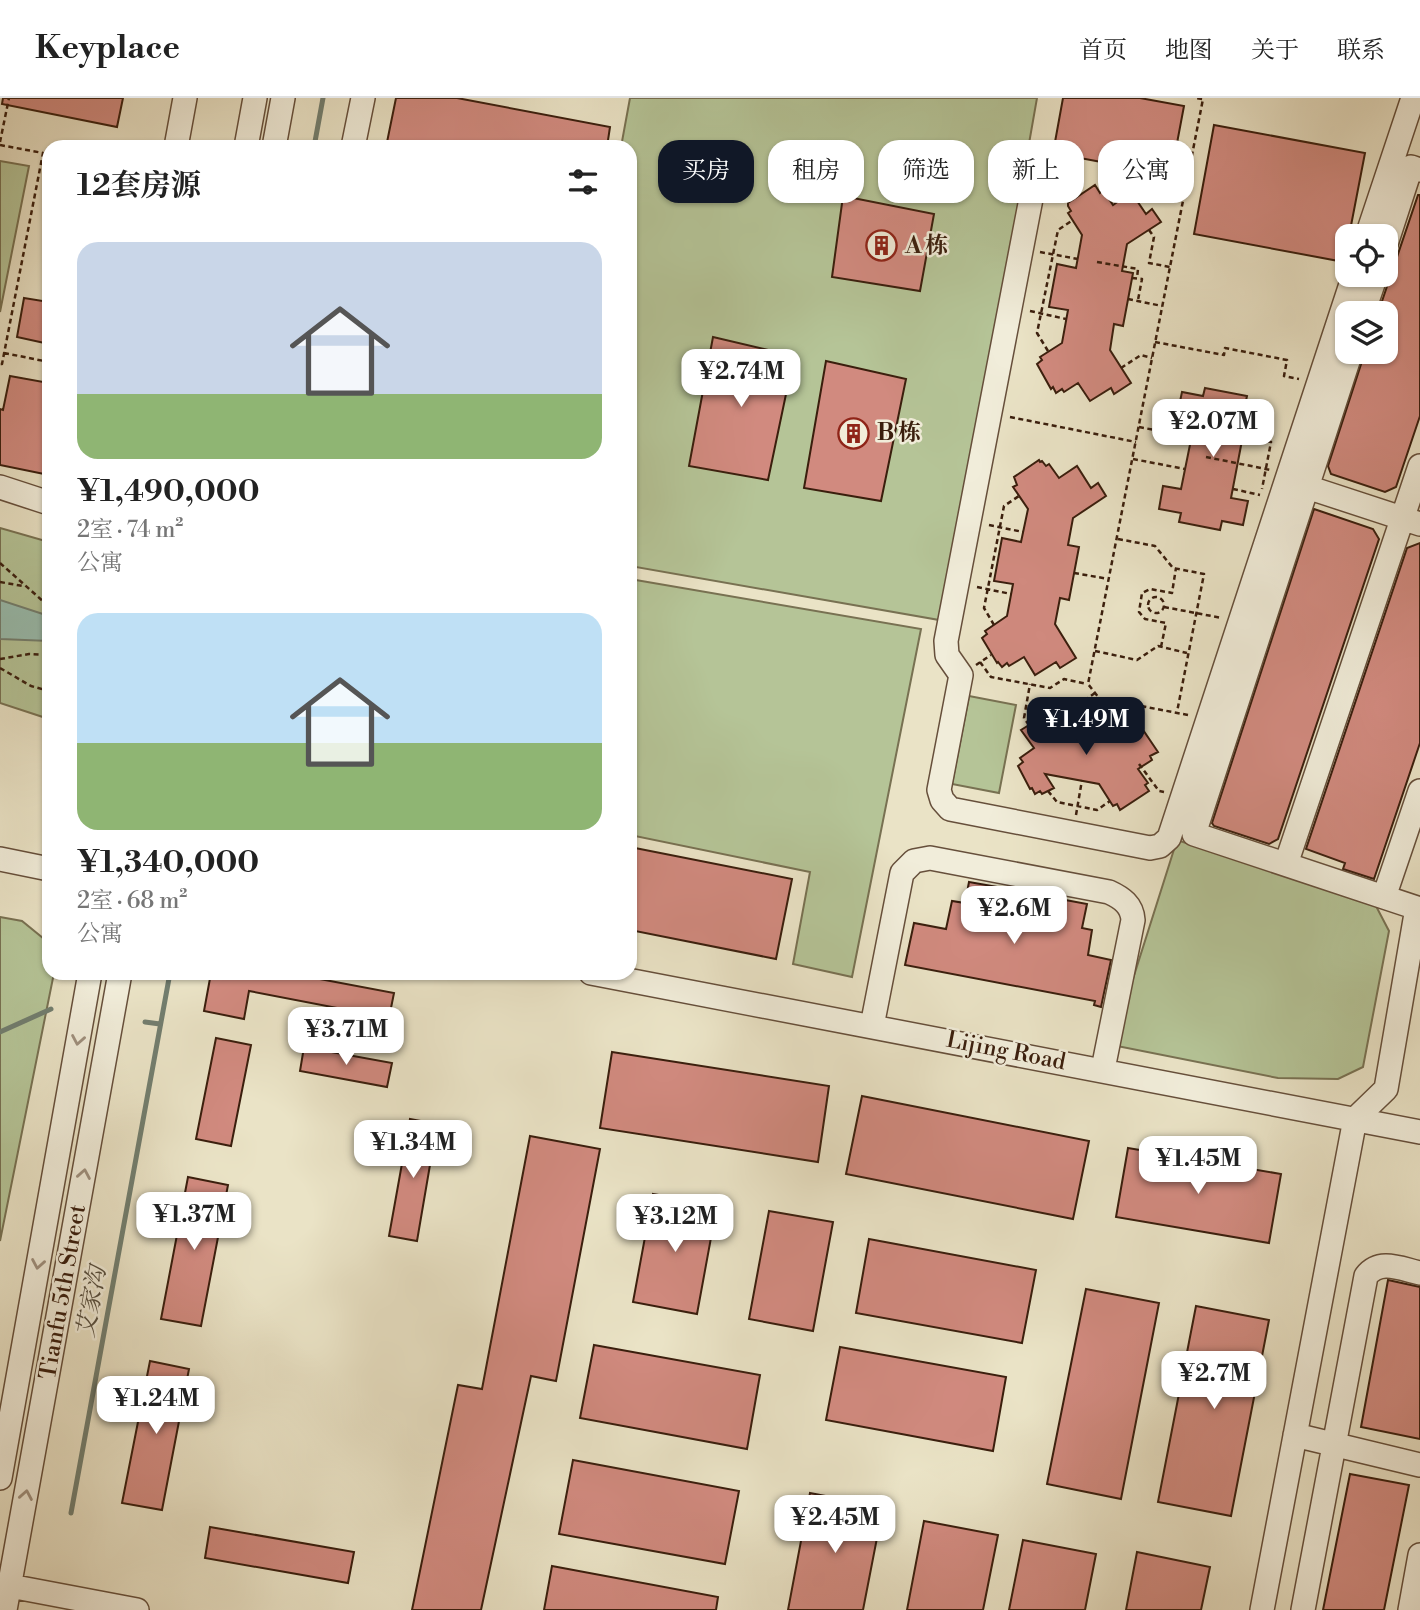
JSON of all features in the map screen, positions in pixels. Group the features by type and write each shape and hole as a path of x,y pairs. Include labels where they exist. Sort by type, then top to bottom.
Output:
{"street":[{"path":"177,140 185,98"},
{"path":"247,140 255,98"},
{"path":"275,140 283,98"},
{"path":"354,140 363,98"},
{"path":"1371,224 1413,98"},
{"path":"1392,224 1411,167 1420,170"},
{"path":"1030,203 946,641 947,655 961,675 939,790 942,800 950,809 1150,848 1160,846 1169,838 1240,621 1346,364"},
{"path":"1262,1610 1355,1119 1386,1089 1418,909 1194,834 1298,480 1318,383 1350,287"},
{"path":"1286,864 1411,521 1420,466"},
{"path":"1298,480 1411,521"},
{"path":"0,487 42,501"},
{"path":"1384,897 1420,791"},
{"path":"872,1026 902,873 914,861 930,858 1110,892 1130,906 1133,920 1103,1069"},
{"path":"0,859 42,868"},
{"name":"Tianfu 5th Street","path":"0,1478 89,980"},
{"name":"Tianfu 5th Street","path":"5,1610 119,980"},
{"name":"Lijing Road","path":"628,980 1103,1069 1420,1132"},
{"path":"1303,1610 1366,1276 1372,1269 1386,1265 1420,1273"},
{"path":"1295,1435 1420,1465"},
{"path":"1410,1610 1420,1555"},
{"path":"10,1586 137,1610"}],"path":[{"path":"9,98 0,143 42,153"},
{"path":"1088,684 1203,99 1194,98"},
{"path":"0,364 42,158"},
{"path":"1048,351 1037,333 1058,230 1073,220"},
{"path":"1149,230 1154,237 1149,263 1170,267"},
{"path":"1020,248 1078,260"},
{"path":"1097,262 1138,269 1135,278 1142,279 1138,300"},
{"path":"1128,299 1162,306"},
{"path":"1010,307 1066,319"},
{"path":"1155,342 1224,355 1225,348 1287,360 1284,376 1318,383"},
{"path":"4,354 42,361"},
{"path":"1121,368 1141,355 1152,358"},
{"path":"989,413 1136,442"},
{"path":"1139,427 1191,437"},
{"path":"1233,489 1261,495 1271,442 1242,437"},
{"path":"1206,457 1266,469 1298,480"},
{"path":"1132,459 1185,469"},
{"path":"994,625 984,608 987,590 1004,506 1019,496"},
{"path":"969,520 1023,532"},
{"path":"1117,539 1155,546 1172,568 1204,574 1177,712"},
{"path":"0,563 42,600"},
{"path":"1161,647 1166,623 1145,619 1139,612 1142,593 1150,589 1172,593 1176,568"},
{"path":"1074,573 1109,579"},
{"path":"957,581 1011,594"},
{"path":"0,582 26,587"},
{"path":"1158,597 1159,590"},
{"path":"1148,604 1151,599 1158,597"},
{"path":"1155,613 1164,607 1163,601 1158,597"},
{"path":"1141,602 1148,604 1155,613"},
{"path":"1164,607 1240,621"},
{"path":"1153,620 1155,613"},
{"path":"1095,651 1137,660 1158,646 1188,653"},
{"path":"0,659 42,655"},
{"path":"980,662 991,677 1050,688 1064,679 1088,684 1099,698 1208,718"},
{"path":"0,668 31,686 42,689"},
{"path":"1029,725 1024,718 1030,684"},
{"path":"1063,715 1095,693"},
{"path":"1121,739 1116,732 1122,703"},
{"path":"1139,764 1159,791 1182,798"},
{"path":"1072,832 1082,780"},
{"path":"1048,791 1057,802 1097,810 1110,801"}],"shaded area":[{"path":"630,98 1037,98 1030,140 988,140 988,203 1019,203 945,621 637,567 637,140 622,140"},
{"path":"0,161 29,166 0,312"},
{"path":"0,528 42,540 42,717 0,703"},
{"path":"637,580 921,629 852,977 793,964 810,872 637,836"},
{"path":"0,600 42,614 42,641 0,639"},
{"path":"969,696 1016,705 999,793 952,784"},
{"path":"1177,840 1376,906 1389,931 1363,1067 1338,1079 1278,1078 1112,1045"},
{"path":"0,917 22,921 42,937 42,980 53,980 0,1241"}],"building":[{"path":"3,98 123,98 117,127 2,104"},
{"path":"396,98 457,98 610,127 608,140 387,140"},
{"path":"1063,98 1140,98 1184,106 1178,140 1098,140 1098,161 1084,159 1084,140 1055,140"},
{"path":"1214,125 1365,153 1351,224 1335,224 1335,260 1194,234"},
{"path":"1095,185 1098,190 1098,203 1138,203 1146,214 1152,209 1161,222 1127,244 1122,271 1133,273 1123,326 1114,324 1110,350 1131,383 1114,394 1111,388 1090,401 1078,383 1064,392 1062,389 1056,393 1037,364 1042,360 1040,357 1062,343 1068,310 1049,307 1057,264 1076,268 1082,235 1068,213 1071,211 1068,203 1084,203 1084,192"},
{"path":"1420,195 1420,416 1396,487 1385,492 1331,474 1328,466 1361,364 1398,364 1398,301 1382,301 1387,287 1398,287 1398,254"},
{"name":"A 栋","path":"864,200 934,214 920,291 832,277 842,203 864,203"},
{"path":"24,298 42,301 42,342 17,337"},
{"path":"713,337 794,356 768,480 689,466"},
{"name":"B 栋","path":"826,361 906,379 881,501 804,488"},
{"path":"10,376 42,382 42,474 0,465 0,409 3,410"},
{"path":"1205,388 1247,396 1245,405 1266,409 1261,433 1244,430 1231,498 1248,501 1243,525 1222,521 1220,530 1179,522 1181,513 1159,509 1163,486 1181,489 1195,420 1177,416 1182,392 1203,396"},
{"path":"1039,460 1046,466 1049,464 1059,478 1077,466 1091,488 1098,483 1106,496 1073,518 1068,545 1079,547 1069,600 1060,598 1055,624 1076,658 1060,668 1056,662 1035,675 1024,657 1002,667 982,638 987,634 985,631 1007,616 1013,584 994,581 1002,538 1021,542 1028,509 1013,487 1017,485 1014,477"},
{"path":"1314,509 1373,529 1379,539 1278,839 1269,844 1214,826 1212,823"},
{"path":"1420,543 1420,743 1374,879 1343,869 1345,863 1306,849 1407,548"},
{"path":"1053,700 1074,732 1110,739 1130,726 1132,729 1139,724 1158,752 1150,756 1152,760 1138,769 1148,783 1145,785 1149,791 1120,810 1117,804 1113,806 1099,784 1045,774 1054,788 1042,794 1040,791 1035,794 1018,766 1023,762 1020,758 1034,748 1021,730 1042,717 1037,710"},
{"path":"637,848 792,879 776,959 637,931"},
{"path":"969,882 1009,889 1004,914 1040,921 1044,896 1087,904 1082,928 1092,930 1088,955 1111,960 1101,1007 1094,1005 1095,1001 905,965 914,923 946,929 952,901 965,903"},
{"path":"210,980 325,980 394,993 389,1018 249,991 244,1019 204,1011"},
{"path":"216,1038 251,1045 231,1146 196,1139"},
{"path":"304,1047 392,1063 387,1087 300,1071"},
{"path":"612,1052 829,1086 818,1162 600,1128"},
{"path":"862,1096 1089,1141 1073,1219 846,1174"},
{"path":"410,1119 437,1124 417,1241 389,1236"},
{"path":"530,1136 600,1149 556,1381 531,1376 481,1610 412,1610 458,1385 482,1389"},
{"path":"1128,1148 1281,1174 1269,1243 1116,1217"},
{"path":"188,1177 228,1185 201,1326 161,1319"},
{"path":"653,1194 717,1205 697,1314 633,1302"},
{"path":"769,1211 833,1222 813,1331 749,1319"},
{"path":"869,1239 1036,1270 1022,1343 856,1313"},
{"path":"1388,1280 1420,1287 1420,1439 1361,1427"},
{"path":"1086,1289 1159,1303 1121,1499 1047,1484"},
{"path":"1196,1306 1269,1320 1231,1516 1158,1502"},
{"path":"594,1345 760,1375 747,1449 580,1418"},
{"path":"840,1347 1006,1377 993,1451 826,1420"},
{"path":"150,1361 189,1369 162,1510 122,1503"},
{"path":"573,1460 739,1491 725,1564 559,1534"},
{"path":"1350,1474 1409,1485 1384,1610 1323,1610"},
{"path":"810,1493 883,1507 863,1610 788,1610"},
{"path":"924,1521 998,1535 983,1610 907,1610"},
{"path":"210,1527 354,1552 348,1583 205,1558"},
{"path":"1023,1540 1096,1554 1085,1610 1009,1610"},
{"path":"1137,1552 1210,1567 1201,1610 1126,1610"},
{"path":"552,1566 718,1597 716,1610 544,1610"}],"waterway":[{"path":"315,140 323,98"},
{"name":"艾家沟","path":"71,1513 169,980"},
{"path":"0,1032 51,1009"},
{"path":"145,1022 160,1024"}],"place":[{"name":"A 栋","path":"882,246"},
{"name":"B 栋","path":"854,433"}]}
